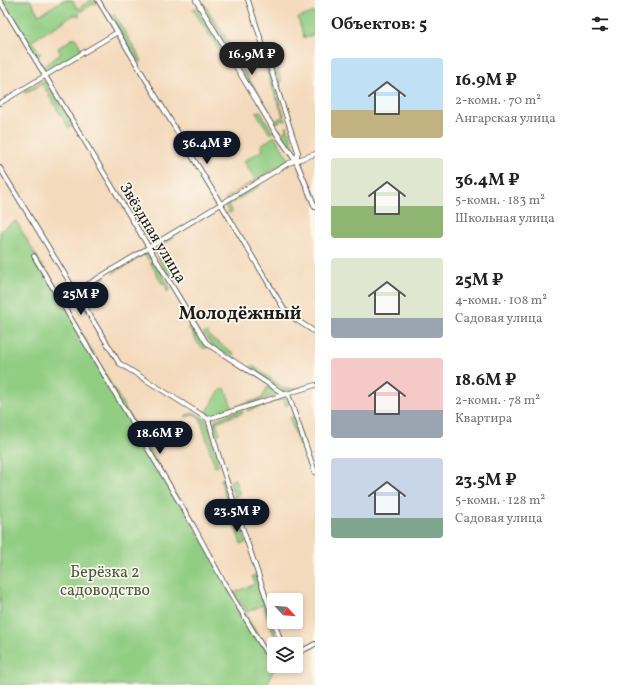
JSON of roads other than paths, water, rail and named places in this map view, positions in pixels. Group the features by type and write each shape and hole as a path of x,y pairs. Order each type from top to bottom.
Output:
{"street":[{"path":"98,0 284,309 292,317 315,332"},
{"path":"196,0 275,131 296,160 315,207"},
{"path":"248,0 298,152 296,160"},
{"name":"Звёздная улица","path":"0,1 206,342 281,392 288,394"},
{"path":"0,103 45,77 116,32"},
{"path":"75,292 296,160 315,154"},
{"path":"0,168 119,363 208,419 222,470 279,637"},
{"path":"34,256 194,527 223,581 267,654"},
{"path":"208,419 315,385"},
{"path":"288,394 315,472"},
{"path":"303,650 315,644"}],"district":[{"name":"Молодёжный","path":"240,313"}],"park label":[{"name":"Берёзка 2 садоводство","path":"105,580"}]}
